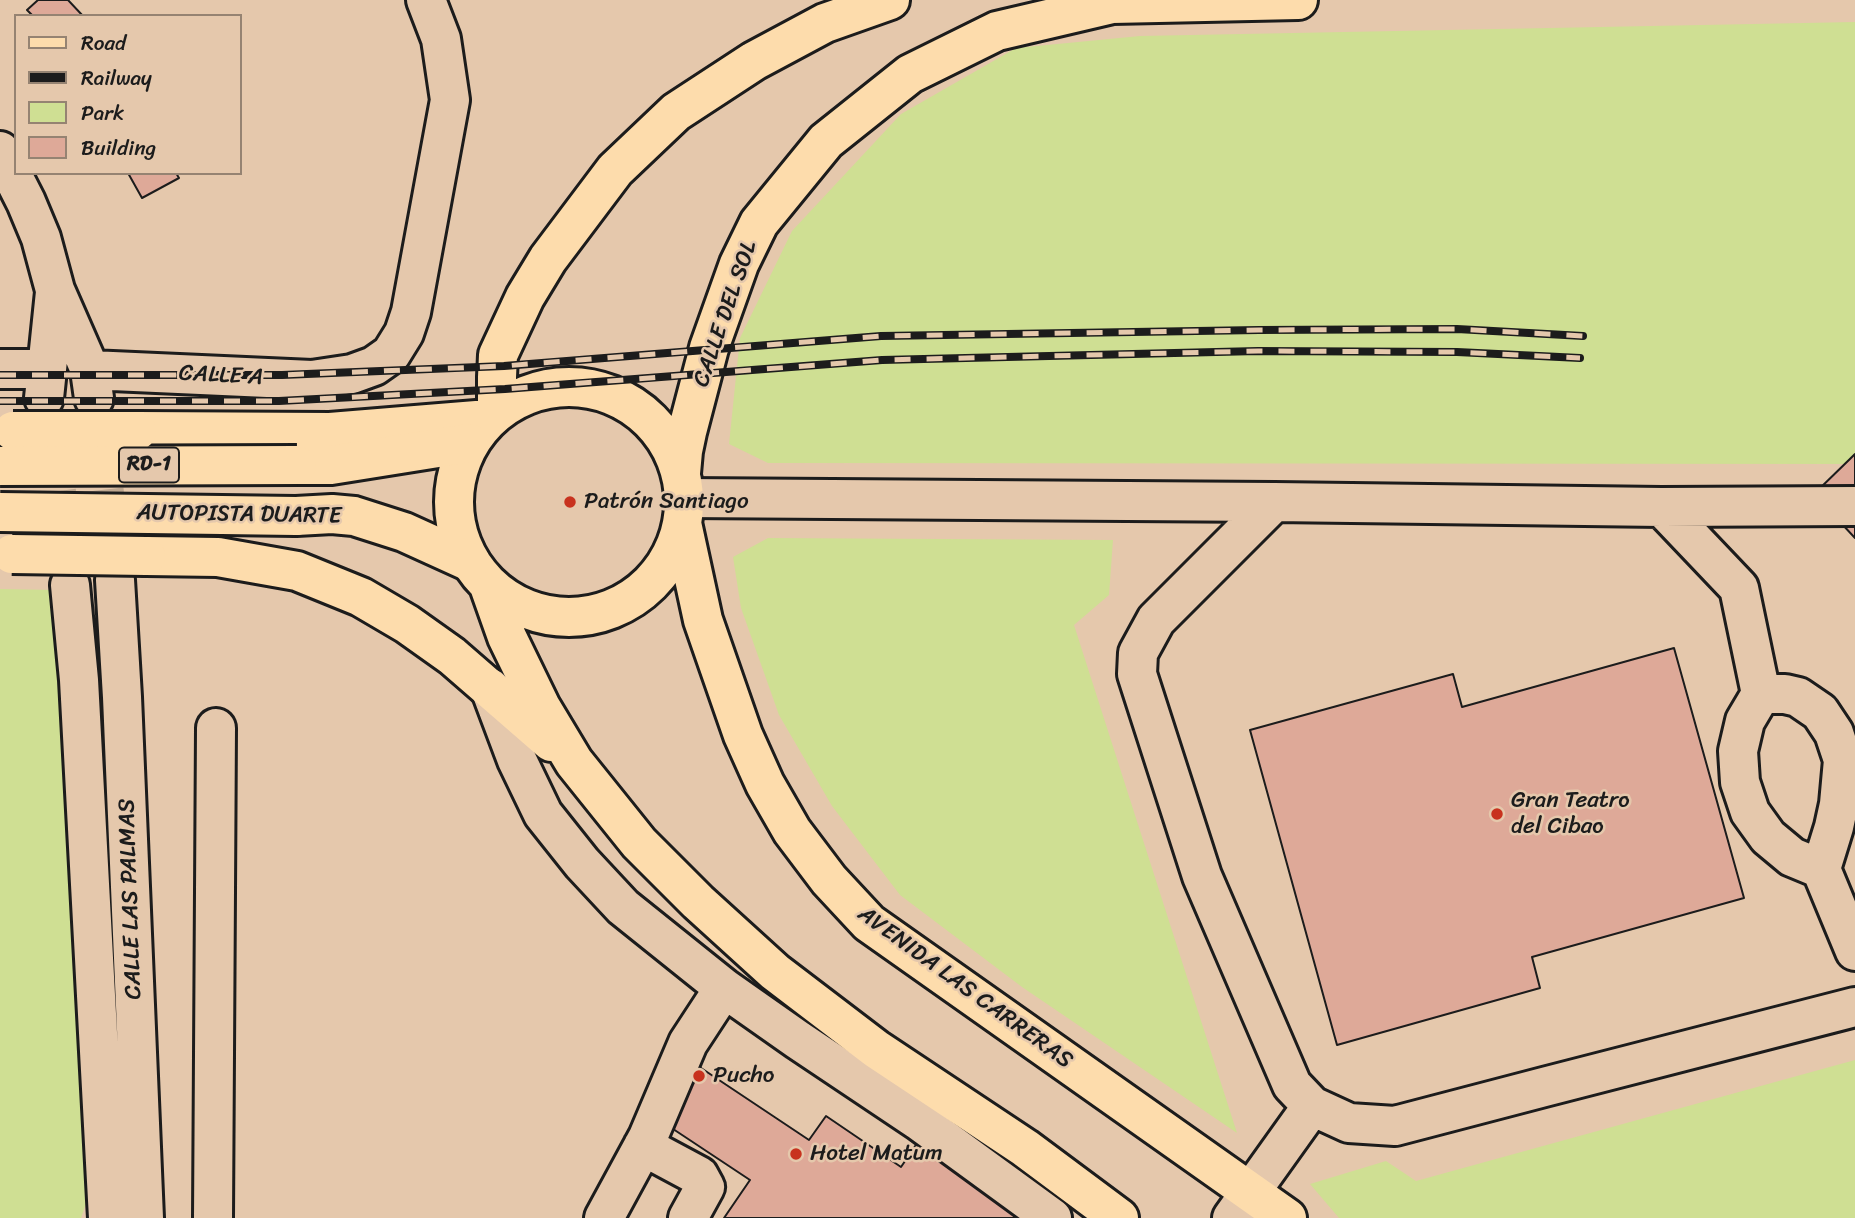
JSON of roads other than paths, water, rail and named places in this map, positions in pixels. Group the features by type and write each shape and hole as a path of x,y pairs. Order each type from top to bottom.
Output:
{"main road":[{"path":"890,0 825,23 754,61 676,112 615,170 548,259 525,297 499,355 497,377 485,425 457,472 453,502 457,533 541,707 574,761 639,843 698,902 775,972 876,1049 1025,1148 1119,1218"},
{"name":"CALLE DEL SOL","path":"682,498 687,432 709,348 739,264 759,223 826,141 911,74 997,31 1112,4 1298,0"},
{"path":"7,430 330,432 485,425 536,392 567,387 599,391 628,404 653,423 671,449 682,498 670,556 649,584 620,605 587,616 552,616 518,605 479,574"},
{"name":"AUTOPISTA DUARTE","path":"0,466 331,465 485,425"},
{"name":"AVENIDA LAS CARRERAS","path":"682,498 703,620 743,735 765,784 792,831 829,880 869,923 1241,1205 1287,1218"},
{"name":"AUTOPISTA DUARTE","path":"0,512 354,516 404,532 479,574"},
{"path":"6,554 218,557 297,571 361,597 407,624 452,656 574,761"}],"street":[{"name":"CALLE A","path":"55,290 92,384 312,380 352,374 374,366 391,354 404,333 411,312 450,100 441,39 426,0"},
{"path":"0,151 41,238 55,290 46,383 0,369"},
{"path":"682,498 1662,507 1855,506"},
{"path":"1273,502 1156,620 1138,653 1137,674 1202,876 1292,1085 1312,1106 1349,1123 1395,1126 1855,1007"},
{"path":"1662,507 1739,588 1761,694 1745,721 1738,751 1740,782 1750,812 1768,837 1792,857 1821,869"},
{"name":"CALLE LAS PALMAS","path":"115,580 144,1218"},
{"name":"CALLE LAS PALMAS","path":"70,585 79,680 108,1218"},
{"path":"490,688 517,760 543,814 624,907 724,988 919,1121 1052,1218"},
{"path":"1761,694 1798,697 1821,712 1834,733 1843,760 1839,804 1821,869 1855,951"},
{"path":"214,1218 216,728"},
{"path":"604,1218 643,1146 688,1043 724,988"},
{"path":"1241,1205 1312,1106"},
{"path":"643,1146 699,1176 705,1187 688,1218"}],"tunnel":[{"path":"98,433 115,580"},
{"path":"49,435 70,585"}],"railway":[{"path":"0,375 282,375 504,366 881,336 1457,329 1583,336"},
{"path":"0,401 279,401 505,389 882,360 1258,351 1457,352 1580,358"}],"place":[{"name":"Patrón Santiago","path":"570,502"},
{"name":"Gran Teatro del Cibao","path":"1497,814"},
{"name":"Pucho","path":"699,1076"},
{"name":"Hotel Matum","path":"796,1154"}]}
